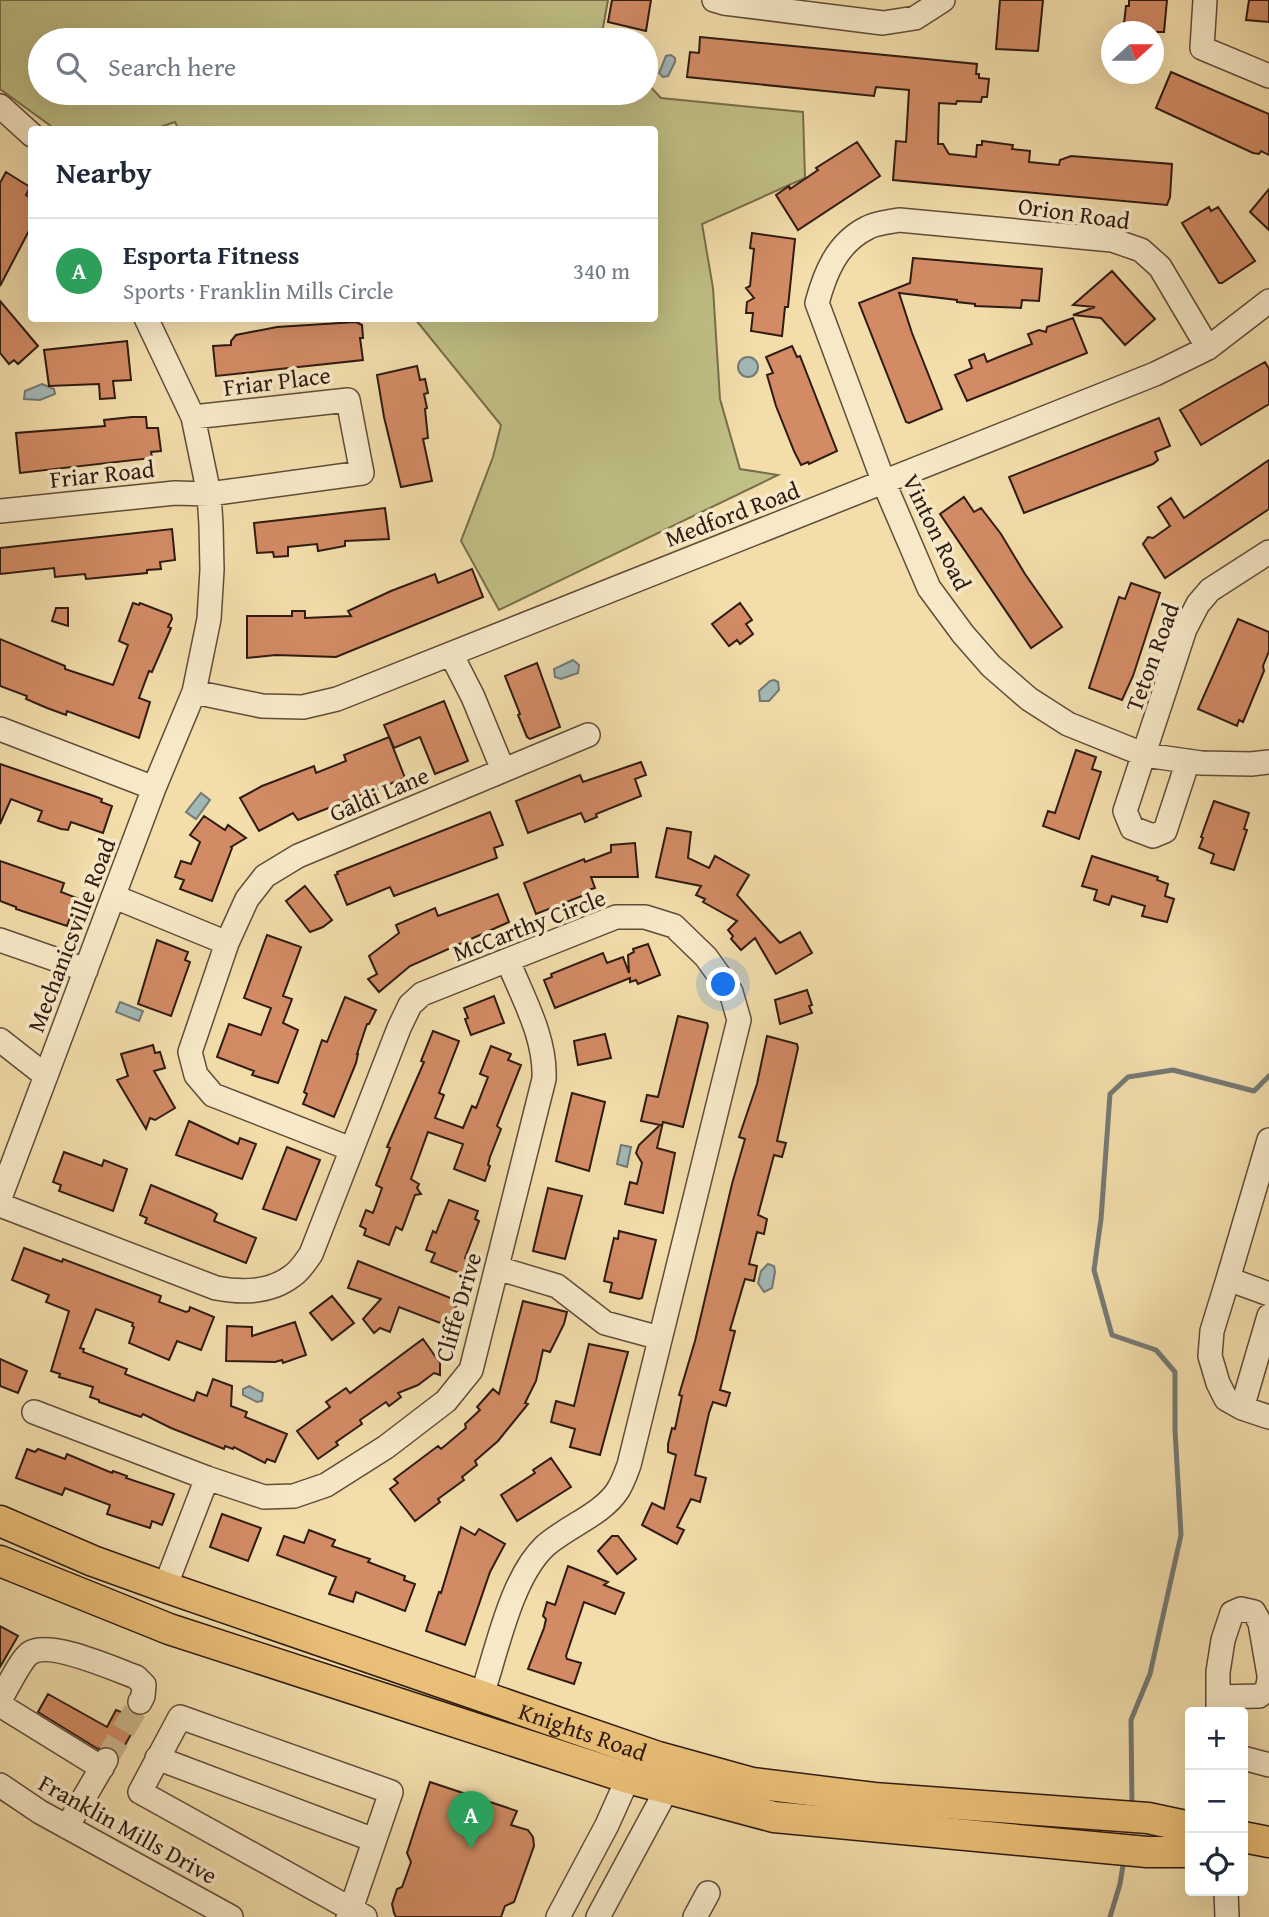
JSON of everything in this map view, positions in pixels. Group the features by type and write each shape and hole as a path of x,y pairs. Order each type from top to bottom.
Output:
{"main road":[{"name":"Knights Road","path":"0,1521 93,1561 175,1590 658,1757 752,1783 874,1798 1148,1818 1185,1826"},
{"name":"Knights Road","path":"0,1561 173,1630 628,1778 775,1817 1107,1849 1185,1852"},
{"path":"173,1630 175,1590"},
{"path":"1248,1838 1269,1842"},
{"path":"1248,1852 1269,1851"}],"street":[{"path":"714,0 883,23 915,18 943,0"},
{"path":"1205,0 1202,48 1269,76"},
{"path":"0,106 28,131"},
{"name":"Orion Road","path":"880,225 899,220 1112,240 1141,250 1160,267 1208,348"},
{"name":"Vinton Road","path":"880,225 867,227 840,249 825,274 817,303 884,483 929,588 991,666 1028,699 1068,724 1145,755 1188,761 1251,764 1269,762"},
{"name":"Medford Road","path":"194,692 262,706 303,707 337,699 1155,374 1208,348 1269,301"},
{"name":"Mechanicsville Road","path":"0,1198 154,788 194,692 209,619 212,570 209,494 193,417 148,322"},
{"name":"Friar Place","path":"193,417 348,400 362,473 209,494"},
{"name":"Friar Road","path":"0,511 175,493 209,494"},
{"name":"Teton Road","path":"1188,761 1165,831 1153,836 1132,828 1125,811 1185,629 1198,604 1210,590 1269,552"},
{"path":"451,654 473,697 503,771"},
{"path":"0,729 154,788"},
{"name":"Galdi Lane","path":"351,1149 213,1095 196,1075 190,1052 227,943 247,899 265,876 298,856 588,734"},
{"path":"115,897 227,943"},
{"name":"McCarthy Circle","path":"0,1205 216,1288 240,1293 268,1287 293,1276 311,1254 410,1005 422,994 616,917 645,917 674,926 706,957 731,992 739,1020 629,1465 617,1492 593,1513 546,1546 531,1562 518,1584 482,1695"},
{"path":"0,940 86,970"},
{"name":"Cliffe Drive","path":"34,1412 264,1497 294,1496 326,1485 386,1447 446,1402 471,1370 544,1079 545,1066 541,1044 508,961"},
{"path":"0,1040 46,1076"},
{"path":"1269,1140 1212,1331 1210,1356 1226,1399 1242,1408 1269,1417"},
{"path":"497,1268 556,1286 605,1323 660,1338"},
{"path":"1228,1279 1269,1294"},
{"path":"1242,1408 1269,1316"},
{"path":"175,1590 207,1478"},
{"path":"1241,1609 1254,1612 1260,1623 1269,1677 1267,1690 1259,1696 1218,1705 1218,1672 1223,1640 1232,1614 1241,1609"},
{"path":"67,1827 104,1764 0,1703 28,1654 41,1648 57,1650 136,1677 144,1685 144,1696 140,1702"},
{"path":"180,1717 391,1792 374,1840 355,1914 140,1792 180,1717"},
{"path":"558,1917 607,1825 628,1778 658,1757 667,1789 598,1917"},
{"path":"157,1758 374,1840"},
{"path":"1248,1759 1269,1765"},
{"name":"Franklin Mills Drive","path":"0,1785 67,1827 231,1917"},
{"path":"695,1917 708,1893"},
{"path":"1226,1896 1227,1917"}],"shaded area":[{"path":"0,0 608,0 603,28 28,28 28,105 658,105 658,95 661,98 803,112 805,178 702,224 713,288 720,399 740,469 778,475 499,610 461,541 493,457 501,425 417,322 658,322 658,126 177,126 175,122 163,126 51,126 0,89"}],"water":[{"path":"671,55 675,62 668,76 663,77 659,73 666,56"},
{"path":"748,357 755,360 758,367 755,374 748,377 741,374 738,367 741,360"},
{"path":"42,384 54,389 55,394 40,400 24,399 25,391"},
{"path":"573,660 579,665 578,673 561,679 555,677 554,669"},
{"path":"774,680 778,682 779,690 769,701 760,701 759,691"},
{"path":"201,793 210,800 196,819 186,812"},
{"path":"120,1002 143,1011 139,1021 116,1012"},
{"path":"621,1145 631,1147 627,1167 617,1164"},
{"path":"768,1264 774,1266 775,1272 772,1288 764,1292 758,1283 761,1271"},
{"path":"249,1386 263,1393 262,1401 257,1402 243,1395 243,1389"}],"building":[{"path":"612,0 651,0 646,28 608,22"},
{"path":"1000,0 1043,0 1038,51 996,49"},
{"path":"1129,0 1167,0 1164,32 1164,21 1124,21 1126,6 1129,6"},
{"path":"1249,0 1269,0 1269,22 1246,20"},
{"path":"700,37 977,64 976,74 979,74 979,78 989,79 987,97 982,97 981,102 939,103 938,144 943,144 949,154 976,157 977,145 982,145 982,141 1013,145 1012,149 1030,151 1029,162 1059,165 1060,160 1071,156 1172,164 1170,197 1167,205 893,180 896,141 906,142 909,90 876,87 874,96 687,77 690,52 699,53"},
{"path":"1171,72 1269,114 1269,155 1261,151 1259,154 1253,153 1156,108"},
{"path":"857,142 880,176 798,230 776,195 789,186 790,189 818,170 816,168"},
{"path":"6,172 28,186 28,233 0,286 0,183"},
{"path":"1269,189 1269,230 1250,212"},
{"path":"1209,207 1211,211 1218,207 1255,261 1222,283 1219,283 1182,223"},
{"path":"752,233 795,239 782,336 751,331 753,313 746,313 747,302 754,298 746,288 750,286 754,249 750,248"},
{"path":"913,258 1042,269 1039,301 1022,300 1021,308 975,306 957,300 899,293 942,409 909,423 906,422 859,303 910,283"},
{"path":"1112,271 1155,319 1125,345 1101,318 1073,315 1095,307 1073,305"},
{"path":"0,301 38,346 18,364 14,360 9,364 0,353"},
{"path":"1073,318 1087,353 967,401 955,375 972,368 969,360 984,354 987,362 1032,344 1028,334 1039,330 1046,332 1047,327"},
{"path":"356,322 362,325 363,338 360,338 363,360 216,376 213,346 231,345 236,335 277,327"},
{"path":"127,341 131,380 113,381 115,398 100,399 99,384 49,386 44,350"},
{"path":"792,346 797,357 800,356 837,451 801,465 776,406 767,375 773,373 766,357"},
{"path":"1265,362 1269,369 1269,404 1201,445 1180,410"},
{"path":"417,366 420,380 425,379 428,393 424,394 428,438 423,439 432,481 401,487 377,375"},
{"path":"146,417 147,428 158,428 161,451 151,452 152,458 20,473 16,433 105,426 104,420"},
{"path":"1159,418 1170,446 1155,452 1158,460 1153,464 1024,513 1009,477"},
{"path":"1269,460 1269,509 1165,578 1143,544 1148,537 1153,538 1170,526 1158,507 1171,498 1184,518"},
{"path":"964,497 974,512 981,508 1001,534 1062,627 1031,648 940,514"},
{"path":"385,508 389,539 345,541 345,546 318,551 317,544 288,547 288,556 274,557 273,552 257,553 254,523"},
{"path":"172,529 175,560 160,562 161,569 147,570 147,573 86,579 85,574 55,577 54,568 0,574 0,548"},
{"path":"472,569 483,597 336,657 276,655 247,658 247,616 292,616 292,611 305,611 305,618 351,616 348,611 391,591 435,574 438,583"},
{"path":"1131,583 1160,593 1133,676 1122,700 1089,688 1119,597 1125,599"},
{"path":"133,603 140,603 171,615 172,619 168,627 171,628 152,672 149,671 139,698 150,702 139,738 67,711 66,715 47,708 26,699 27,696 0,686 0,639 65,666 65,669 113,685 128,645 119,641"},
{"path":"740,603 752,620 746,624 753,634 740,644 737,640 729,646 712,624"},
{"path":"56,608 68,608 68,626 52,621"},
{"path":"1238,619 1269,632 1269,651 1263,666 1264,671 1243,722 1239,720 1237,726 1198,709"},
{"path":"537,663 560,727 530,739 518,715 520,714 505,676"},
{"path":"444,701 468,761 435,774 420,737 394,748 384,725"},
{"path":"389,737 405,778 298,820 293,813 259,831 240,798 262,786 314,766 316,773 346,761 344,755"},
{"path":"1076,750 1096,757 1092,769 1101,772 1079,839 1043,826 1048,811 1055,813"},
{"path":"641,762 646,775 635,779 641,796 596,814 597,817 585,822 581,813 528,833 516,801 580,775 583,782"},
{"path":"0,764 102,799 101,802 112,806 103,833 71,822 68,830 38,821 42,811 11,799 0,824"},
{"path":"1214,801 1249,813 1244,829 1247,830 1234,870 1211,863 1214,854 1199,848"},
{"path":"490,812 503,845 494,848 497,858 394,896 390,887 347,905 335,875 337,872"},
{"path":"204,816 225,830 228,825 246,838 231,847 212,901 180,889 184,880 175,877 181,861 191,864 200,842 190,835"},
{"path":"667,828 691,832 688,858 709,868 715,856 749,875 737,895 780,943 800,932 812,953 776,974 755,938 741,950 731,939 733,936 728,930 737,921 703,902 705,899 696,895 701,886 656,877"},
{"path":"635,843 638,877 591,877 595,888 586,891 587,894 536,914 524,883 584,859 585,862 611,852 611,845"},
{"path":"1092,856 1158,877 1157,880 1168,884 1165,896 1174,899 1167,922 1142,916 1145,906 1112,896 1109,905 1094,900 1097,890 1082,886"},
{"path":"0,861 64,883 61,892 77,898 67,926 0,901"},
{"path":"305,886 332,920 310,932 286,901"},
{"path":"498,894 509,922 410,966 379,992 368,979 377,974 369,956 399,933 396,925 435,908 438,916"},
{"path":"267,935 301,947 283,996 292,999 283,1023 298,1030 278,1083 252,1075 254,1071 217,1057 229,1024 261,1035 271,1008 244,998"},
{"path":"157,940 188,952 185,960 190,962 171,1016 138,1004"},
{"path":"648,944 660,975 638,984 636,980 630,982 630,978 555,1008 544,980 552,977 551,974 603,953 607,963 623,957 629,973 628,955 634,952 633,949"},
{"path":"807,990 812,1013 780,1024 775,1000"},
{"path":"494,996 504,1023 471,1035 464,1008"},
{"path":"345,997 376,1010 367,1024 356,1063 334,1117 303,1104 307,1094 304,1092 322,1040 327,1042"},
{"path":"678,1016 707,1023 708,1026 683,1127 663,1122 657,1148 675,1153 663,1213 625,1204 630,1182 637,1184 642,1163 636,1153 639,1145 660,1125 641,1121 647,1095 658,1097"},
{"path":"433,1031 459,1041 439,1093 444,1095 435,1118 463,1128 472,1106 476,1108 488,1077 480,1074 491,1046 511,1054 508,1060 521,1065 497,1126 501,1129 490,1157 485,1181 454,1169 463,1144 428,1132 411,1179 419,1184 417,1188 421,1194 415,1195 402,1230 396,1227 389,1245 364,1235 366,1229 360,1226 366,1210 373,1213 382,1188 376,1185 390,1148 387,1147 424,1062 421,1061"},
{"path":"605,1034 611,1058 578,1065 574,1041"},
{"path":"767,1036 797,1044 798,1048 777,1141 786,1143 782,1157 774,1155 758,1215 767,1219 764,1234 757,1232 749,1264 757,1266 754,1281 745,1279 730,1330 735,1331 720,1390 730,1393 726,1406 713,1402 709,1413 695,1475 706,1478 700,1502 691,1499 677,1527 684,1530 677,1544 642,1525 652,1503 664,1509 676,1455 668,1452 668,1444 672,1428 675,1429 682,1396 679,1395 745,1139 739,1137 757,1084"},
{"path":"153,1045 155,1053 160,1052 165,1068 154,1071 175,1108 155,1120 150,1118 146,1129 117,1080 128,1076 121,1054"},
{"path":"572,1093 605,1102 589,1171 556,1161"},
{"path":"189,1121 238,1144 240,1138 256,1144 242,1179 176,1155"},
{"path":"287,1147 320,1160 296,1220 263,1209"},
{"path":"64,1152 102,1166 104,1160 127,1169 113,1211 59,1191 61,1185 53,1182"},
{"path":"151,1185 211,1210 217,1214 214,1221 256,1238 246,1263 145,1223 147,1218 140,1215"},
{"path":"548,1188 582,1196 565,1259 533,1251"},
{"path":"449,1200 478,1211 475,1219 479,1221 462,1274 431,1262 435,1253 426,1250"},
{"path":"619,1231 656,1240 642,1298 639,1299 610,1292 612,1283 604,1281 614,1238 618,1239"},
{"path":"24,1248 62,1262 63,1259 161,1296 159,1302 186,1312 190,1307 214,1317 201,1350 177,1341 169,1360 129,1343 133,1323 96,1309 80,1348 84,1349 83,1352 127,1369 125,1374 194,1401 197,1392 207,1396 213,1379 232,1386 231,1406 247,1412 245,1417 287,1434 275,1462 267,1459 265,1463 234,1447 225,1446 224,1449 143,1414 141,1417 99,1402 90,1397 93,1387 59,1377 60,1374 51,1371 69,1311 46,1302 49,1295 12,1280"},
{"path":"358,1261 458,1301 448,1326 399,1307 390,1332 380,1328 374,1333 363,1319 381,1299 348,1288"},
{"path":"332,1296 354,1323 332,1340 310,1313"},
{"path":"523,1301 567,1312 550,1352 543,1350 536,1381 525,1403 528,1404 498,1441 475,1461 477,1465 462,1477 464,1480 438,1499 440,1502 415,1521 390,1489 398,1483 394,1479 438,1446 441,1449 466,1428 465,1424 480,1410 477,1407 493,1389 499,1394"},
{"path":"295,1322 306,1355 283,1363 282,1360 226,1361 227,1326 252,1327 252,1336"},
{"path":"423,1339 440,1363 440,1375 434,1373 418,1385 398,1393 401,1397 389,1406 386,1402 360,1420 362,1424 318,1459 297,1431 330,1407 326,1402 346,1388 350,1393"},
{"path":"589,1344 628,1352 600,1455 570,1447 575,1429 551,1422 556,1401 574,1406"},
{"path":"0,1359 27,1371 18,1393 0,1386"},
{"path":"27,1449 35,1452 38,1449 65,1459 67,1454 174,1494 162,1525 152,1521 150,1528 107,1514 110,1505 65,1488 62,1495 16,1478"},
{"path":"551,1458 571,1487 517,1521 501,1495 535,1473 533,1470"},
{"path":"222,1514 261,1528 248,1561 210,1547"},
{"path":"461,1527 475,1535 479,1529 505,1544 490,1572 465,1645 426,1631"},
{"path":"309,1530 335,1540 332,1546 370,1559 368,1562 405,1576 404,1580 415,1584 405,1611 356,1592 353,1602 329,1594 336,1577 277,1555 284,1536 304,1543"},
{"path":"612,1536 618,1536 636,1559 617,1574 598,1551"},
{"path":"568,1566 608,1582 604,1585 624,1593 615,1614 584,1602 566,1656 567,1659 581,1663 574,1684 528,1669 544,1628 546,1619 543,1616 547,1602 555,1605"},
{"path":"0,1626 18,1636 0,1667"},
{"path":"48,1694 107,1727 116,1710 126,1714 128,1709 141,1716 119,1756 112,1748 105,1746 98,1749 38,1712"},
{"path":"430,1782 517,1811 511,1825 528,1830 533,1837 534,1846 514,1902 505,1906 501,1917 396,1917 392,1904 397,1889 402,1887 411,1862 407,1853"}],"waterway":[{"path":"1132,1807 1131,1720 1150,1674 1181,1535 1175,1430 1175,1372 1156,1350 1112,1335 1094,1270 1101,1219 1110,1094 1128,1077 1173,1070 1254,1091 1269,1076"},
{"path":"1110,1917 1124,1859"}],"tunnel":[{"path":"106,1760 140,1702"}],"place":[{"name":"Esporta Fitness","path":"471,1849"}]}
